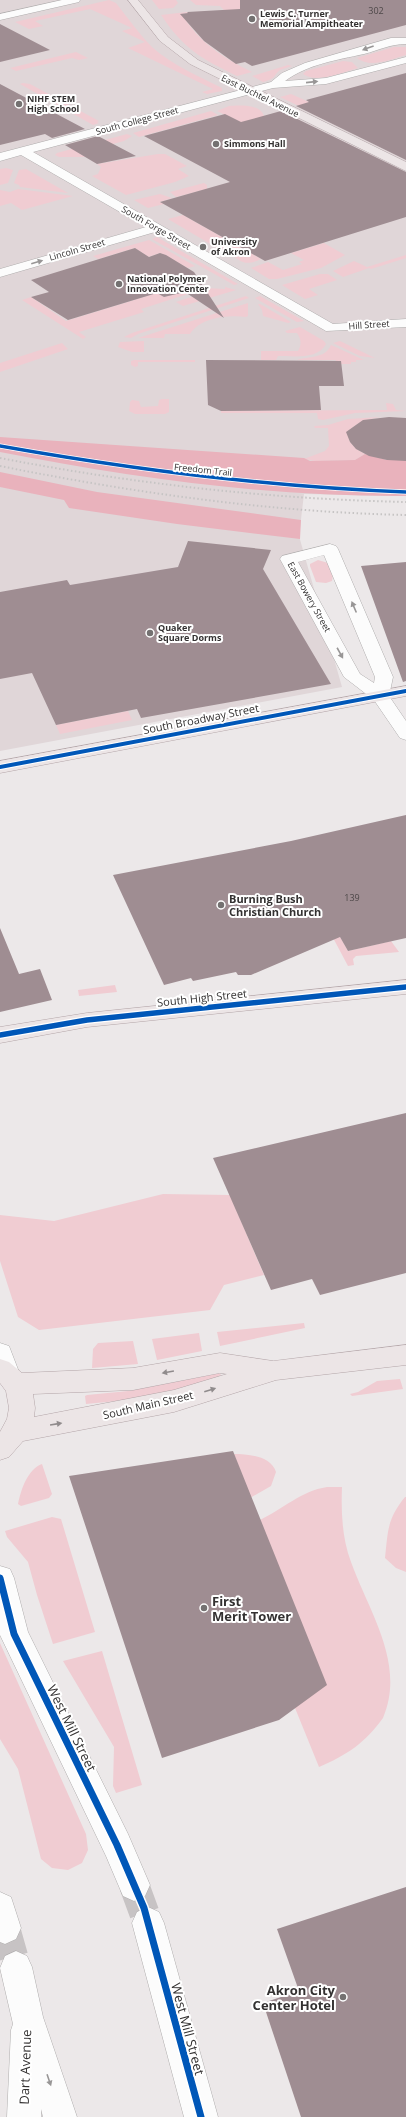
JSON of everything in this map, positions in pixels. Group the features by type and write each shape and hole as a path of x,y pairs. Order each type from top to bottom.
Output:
{"main road":[{"name":"East Buchtel Avenue","path":"133,0 164,39 179,52 217,75 406,167"},
{"name":"South Broadway Street","path":"0,767 406,691"},
{"name":"South High Street","path":"0,1035 87,1020 406,987"},
{"name":"South Main Street","path":"17,1431 174,1401 276,1370 406,1355"},
{"name":"South Main Street","path":"6,1370 133,1379 220,1363 276,1370"},
{"path":"0,1449 17,1431 23,1415 23,1399 6,1370"}],"street":[{"path":"0,17 75,0"},
{"name":"South College Street","path":"273,85 285,74 299,68 372,48 382,43 406,41"},
{"name":"South College Street","path":"0,157 250,90 273,85 326,81 406,60"},
{"name":"South Forge Street","path":"23,151 331,328"},
{"name":"Lincoln Street","path":"0,273 155,228"},
{"name":"Hill Street","path":"331,328 406,323"},
{"name":"East Bowery Street","path":"380,696 384,677 330,550 288,559 353,677 380,696 406,734"},
{"name":"West Mill Street","path":"0,1578 14,1634 117,1845 134,1885"},
{"name":"West Mill Street","path":"148,1923 201,2117"},
{"path":"16,1967 27,2017 57,2104 60,2117"},
{"name":"Dart Avenue","path":"24,2117 27,2017"}],"shaded area":[{"name":"University of Akron","path":"0,0 406,0 406,496 304,494 299,536 342,687 0,751"},
{"path":"109,0 116,3 152,47 186,70 222,88 222,91 207,94 202,92 213,89 128,48 145,42 122,31 132,28 90,9 35,21 43,26 29,29 15,22"},
{"path":"152,0 176,0 178,3 173,8 159,9"},
{"path":"190,0 255,0 263,3 227,13 220,6 196,5"},
{"path":"188,13 182,14 188,24 204,41 222,55 252,72 237,76 203,58 194,52 177,36 161,15"},
{"path":"394,47 406,47 406,55 388,61 375,63 368,63 357,58"},
{"path":"76,52 88,58 79,60 72,58 16,71 10,68"},
{"path":"343,61 352,62 358,68 323,78 309,77 303,74 306,71"},
{"path":"288,65 292,66 280,70 267,81 263,82 252,76"},
{"path":"20,84 30,84 99,121 97,122 99,123 93,125"},
{"path":"291,94 309,102 359,135 280,97"},
{"path":"229,106 254,107 259,109 264,116 250,127 217,111"},
{"path":"211,111 218,115 139,137 133,133"},
{"path":"127,134 132,136 124,141 79,153 86,157 59,157 55,155 57,153"},
{"path":"165,154 187,166 178,169 189,176 175,182 126,195 92,176 98,174 101,167 97,164"},
{"path":"6,168 13,170 8,183 0,185 0,169"},
{"path":"26,169 68,193 20,187 14,183 19,170"},
{"path":"204,183 207,185 207,189 176,197 170,192"},
{"path":"18,189 73,196 22,210 11,203 0,206 0,190 10,192"},
{"path":"160,194 172,198 160,202 164,204 148,208 134,200"},
{"path":"183,215 261,259 249,263 241,261 168,219"},
{"path":"157,237 238,284 234,285 152,239"},
{"path":"149,240 195,266 188,268 160,253 148,257 135,248 98,259 93,256"},
{"path":"324,243 345,255 321,268 277,279 269,279 251,268 268,262 283,270 302,264 299,262 304,260 291,253"},
{"path":"406,255 406,258 343,277 333,271 354,261 367,267"},
{"path":"320,274 328,274 337,280 309,289 318,295 305,299 282,285"},
{"path":"225,287 236,290 183,306 176,302 200,294 206,288 225,289"},
{"path":"185,292 188,294 141,309 144,312 79,332 86,337 83,339 22,300 31,297 66,321 157,293 164,297"},
{"path":"246,296 249,298 138,334 131,338 124,337 132,333"},
{"path":"260,296 304,321 297,322 255,298"},
{"path":"248,303 248,316 246,317 232,316 216,318 201,324 190,334 165,334 164,338 138,338"},
{"path":"258,304 291,322 288,323 263,316 262,310"},
{"path":"300,327 324,341 326,344 322,349 311,355 278,356 276,360 261,360 261,351 298,351 300,342 297,333 287,333 285,331"},
{"path":"144,341 144,352 132,352 118,347 120,342"},
{"path":"340,341 375,358 360,356 333,343"},
{"path":"62,343 68,349 0,372 0,363"},
{"path":"331,345 364,360 356,360 356,362 351,362 351,364 341,364 335,360 297,360 321,355 328,350"},
{"path":"195,360 195,362 138,362 138,366 135,367 131,365 131,361"},
{"path":"169,399 169,412 165,414 135,414 129,411 130,402 132,400 139,401 141,407 158,406 159,400"},
{"path":"386,403 393,404 396,410 406,411 355,413 323,420 318,419 317,413 221,413 221,411 387,410"},
{"path":"381,417 367,420 358,424 348,433 351,443 365,454 355,460 315,461 304,459 325,451 329,446 328,428 315,428 314,426 328,425 348,419"},
{"path":"0,437 304,458 310,461 355,460 365,454 387,460 406,460 406,496 304,493 151,478 0,452"},
{"path":"0,472 97,492 301,520 300,539 177,524 69,508 64,500 0,487"},
{"path":"318,560 328,563 333,575 332,581 326,583 316,582 310,564"},
{"path":"128,711 132,720 60,734 56,725"},
{"path":"338,933 348,951 391,941 399,952 356,956 353,959 354,965 348,966 331,934"},
{"path":"115,985 117,992 79,996 78,990"},
{"path":"163,1194 230,1195 264,1275 224,1285 210,1310 39,1330 18,1317 0,1261 0,1215 54,1221"},
{"path":"304,1323 305,1328 220,1346 217,1332"},
{"path":"199,1333 202,1351 157,1360 152,1339"},
{"path":"133,1341 138,1364 92,1368 93,1349 98,1343"},
{"path":"219,1373 221,1375 218,1377 172,1391 127,1400 86,1404 85,1396 87,1395 128,1391"},
{"path":"400,1379 403,1389 352,1396 350,1394 358,1392 377,1381"},
{"path":"234,1454 252,1455 269,1462 276,1472 271,1486 250,1498"},
{"path":"42,1464 52,1494 49,1498 21,1506 18,1504 26,1480 33,1470"},
{"path":"327,1487 342,1487 343,1525 348,1553 382,1638 388,1658 390,1678 389,1698 383,1718 376,1727 369,1735 347,1753 319,1767 295,1708 260,1520 300,1496"},
{"path":"405,1497 406,1572 396,1568 385,1558 389,1526 395,1512"},
{"path":"52,1517 61,1519 95,1632 53,1644 28,1562 7,1537 5,1531"},
{"path":"0,1643 86,1834 88,1850 82,1863 68,1870 52,1868 41,1859 18,1769 0,1739"},
{"path":"102,1651 142,1785 116,1793 113,1786 114,1747 63,1661"}],"building":[{"path":"240,0 406,0 406,25 252,66 245,62 236,64 204,41 180,14 188,13 187,12 240,9"},
{"path":"0,24 50,50 0,62"},
{"path":"406,73 406,160 296,106 309,102 306,100"},
{"name":"NIHF STEM High School","path":"0,84 85,129 52,138 45,134 0,145"},
{"path":"281,111 406,172 406,217 265,261 160,202 230,182 144,136 225,114 241,122"},
{"path":"98,136 136,156 97,164 65,145"},
{"name":"National Polymer Innovation Center","path":"135,248 149,257 160,253 166,255 194,272 224,318 185,292 164,297 157,293 68,320 31,297 49,292 31,280"},
{"path":"206,360 341,361 344,386 319,386 321,410 221,411 208,405"},
{"path":"389,417 406,418 406,461 387,460 369,456 356,449 350,442 346,432 363,420"},
{"name":"Quaker Square Dorms","path":"188,541 271,550 263,569 331,684 141,718 137,709 56,725 32,673 0,679 0,592 67,580 70,585 178,567"},
{"path":"406,562 406,681 403,682 361,566"},
{"name":"Burning Bush Christian Church","path":"406,815 406,938 348,951 340,937 251,975 238,975 236,972 193,981 191,978 164,985 113,875 291,841"},
{"path":"0,928 19,974 40,969 52,1000 0,1012"},
{"path":"406,1113 406,1273 320,1295 312,1279 271,1290 213,1158"},
{"name":"First Merit Tower","path":"233,1451 327,1685 279,1720 162,1758 69,1476"},
{"name":"Akron City Center Hotel","path":"406,1887 406,2117 301,2117 263,2003 299,1991 277,1929"}],"tunnel":[{"path":"134,1885 148,1923"},
{"path":"5,1928 16,1967"}],"railway":[{"path":"0,458 152,483 202,489 304,498 406,502"},
{"path":"0,466 101,485 202,500 304,510 406,515"}],"cycle path":[{"name":"Freedom Trail","path":"0,446 151,471 253,483 406,492"},
{"path":"0,767 406,691"},
{"path":"0,1035 87,1020 406,987"},
{"path":"0,1578 14,1634 117,1845 144,1908 201,2117"}],"place":[{"name":"Lewis C. Turner Memorial Ampitheater","path":"252,19"},
{"name":"NIHF STEM High School","path":"19,104"},
{"name":"Simmons Hall","path":"216,144"},
{"name":"University of Akron","path":"203,247"},
{"name":"National Polymer Innovation Center","path":"119,284"},
{"name":"Quaker Square Dorms","path":"150,633"},
{"name":"Burning Bush Christian Church","path":"221,905"},
{"name":"First Merit Tower","path":"204,1608"},
{"name":"Akron City Center Hotel","path":"343,1997"}]}
